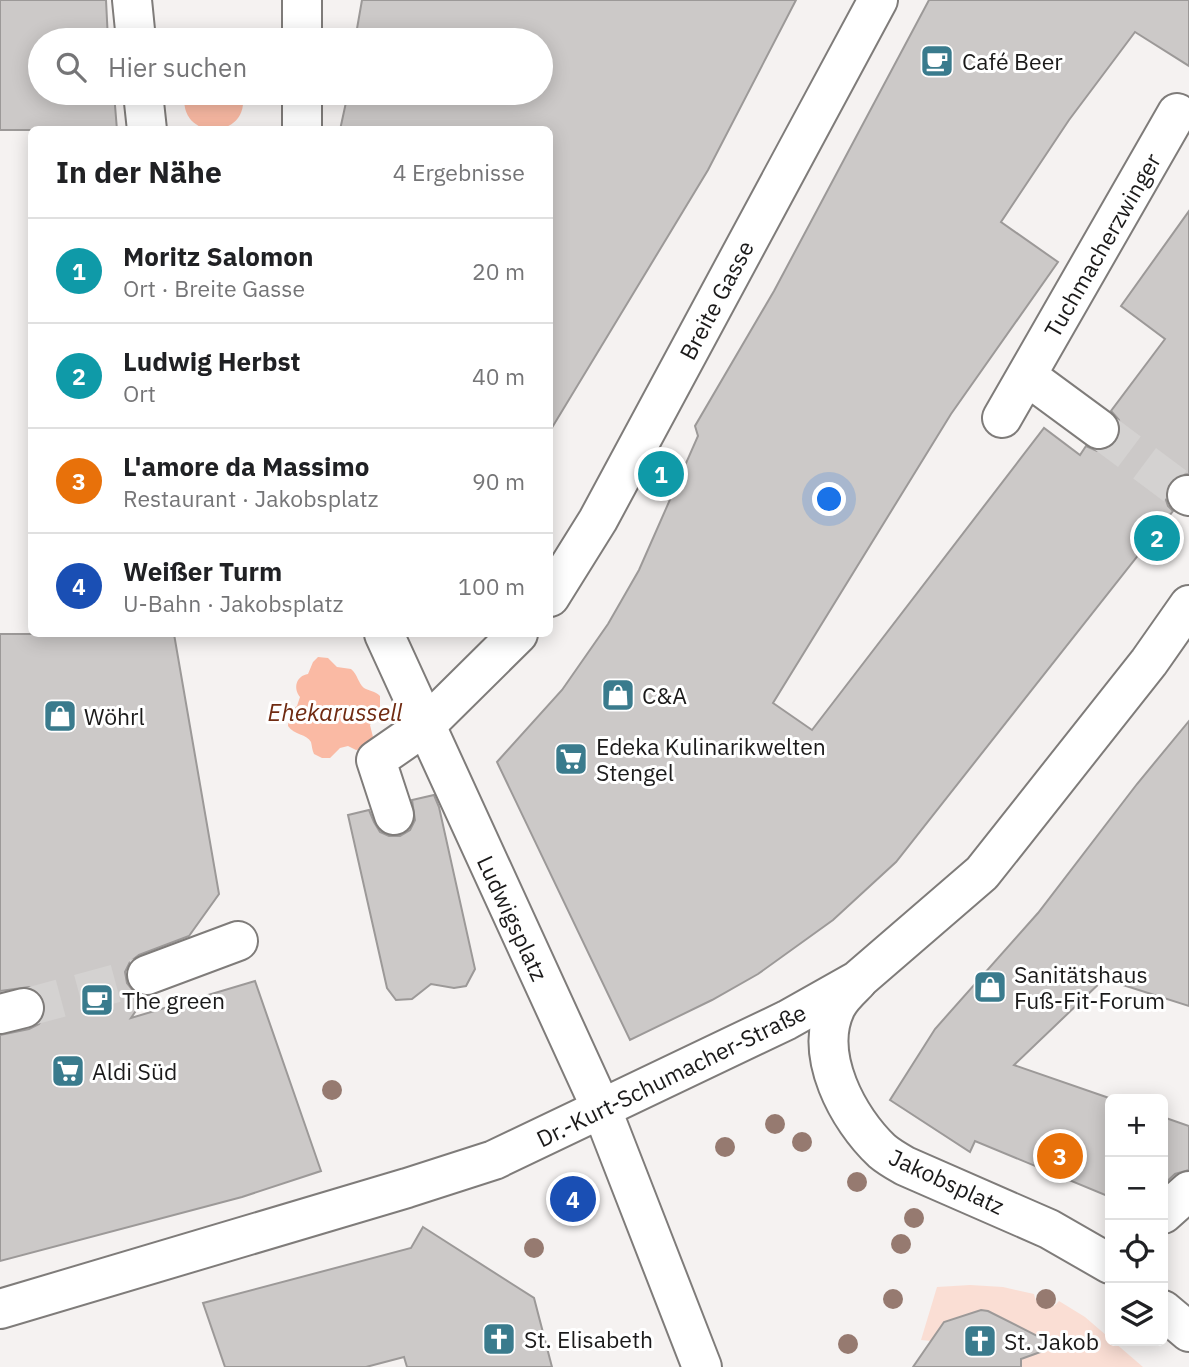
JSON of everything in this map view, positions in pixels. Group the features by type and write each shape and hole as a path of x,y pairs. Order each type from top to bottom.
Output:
{"street":[{"path":"132,0 135,28"},
{"path":"302,0 302,28"},
{"name":"Breite Gasse","path":"553,592 598,520 878,0"},
{"path":"144,105 147,126"},
{"path":"302,105 302,126"},
{"name":"Tuchmacherzwinger","path":"1002,418 1177,113"},
{"path":"1027,376 1099,429"},
{"name":"Dr.-Kurt-Schumacher-Straße","path":"0,1309 494,1160 787,1020 858,981 982,873 1149,662 1189,605"},
{"name":"Ludwigsplatz","path":"385,637 602,1110"},
{"path":"394,815 376,760 425,726 515,637"},
{"path":"148,975 238,941"},
{"name":"Jakobsplatz","path":"858,981 835,1008 829,1044 832,1066 841,1092 867,1135 884,1153 905,1166 1049,1229 1105,1260"},
{"path":"602,1110 702,1367"},
{"path":"1168,1210 1189,1191"},
{"path":"1168,1314 1189,1332"}],"shaded area":[{"path":"937,1287 1003,1287 1034,1294 1044,1308 1052,1307 1059,1301 1085,1317 1105,1334 1105,1346 1119,1346 1143,1367 1021,1367 1021,1359 1004,1331 1009,1322 1001,1317 995,1327 966,1315 959,1317 931,1341 921,1340"}],"water":[{"path":"185,105 242,105 236,120 227,126 200,126 192,121"},
{"name":"Ehekarussell","path":"318,657 328,658 337,667 351,669 364,688 380,696 380,709 370,725 373,737 363,749 356,750 348,746 340,748 330,758 322,758 314,754 309,739 288,726 289,713 297,706 300,697 297,683 301,677 308,674"}],"building":[{"path":"0,0 106,0 107,28 28,28 28,105 115,105 117,126 28,126 28,130 0,130"},
{"path":"362,0 796,0 708,170 553,426 553,126 341,126 345,105 553,105 553,28 357,28"},
{"path":"929,0 1189,0 1189,66 1135,32 1069,120 1001,222 1058,262 951,414 773,703 812,730 1044,428 1080,455 1086,446 1097,451 1108,449 1116,442 1121,431 1119,420 1111,411 1165,339 1121,306 1189,211 1189,474 1176,476 1168,485 1165,497 1173,511 896,862 833,920 758,974 630,1040 497,762 562,690 608,624 639,570 698,436 695,426 774,291"},
{"path":"0,634 28,634 28,637 175,637 219,894 189,936 139,955 130,962 125,972 127,983 134,992 146,996 131,1018 255,981 321,1171 242,1197 0,1261 0,1035 39,1024 45,1015 45,1003 39,992 29,987 0,991"},
{"path":"1189,721 1189,1006 1104,979 1014,1065 1105,1097 1105,1195 975,1141 970,1152 890,1100 935,1029 1038,913"},
{"path":"434,795 439,807 475,969 466,986 454,988 431,984 412,999 396,1000 387,988 348,815 369,810 380,832 389,836 400,836 410,830 415,820 412,800"},
{"path":"1168,1119 1189,1126 1189,1170 1175,1174 1168,1180"},
{"path":"423,1227 534,1298 552,1367 407,1367 404,1357 366,1367 225,1367 203,1303 411,1248"},
{"name":"St. Jakob","path":"981,1310 1057,1346 1021,1359 1021,1367 913,1367 944,1322"}],"tunnel":[{"path":"1099,429 1187,495"},
{"path":"24,1008 147,975"}],"place":[{"name":"Café Beer","path":"937,61"},
{"name":"Moritz Salomon","path":"661,474"},
{"name":"Ludwig Herbst","path":"1157,538"},
{"name":"C&A","path":"618,695"},
{"name":"Wöhrl","path":"60,716"},
{"name":"Edeka Kulinarikwelten Stengel","path":"571,759"},
{"name":"Sanitätshaus Fuß-Fit-Forum","path":"990,987"},
{"name":"The green","path":"97,1000"},
{"name":"Aldi Süd","path":"68,1071"},
{"name":"L'amore da Massimo","path":"1060,1156"},
{"name":"Weißer Turm","path":"573,1199"},
{"name":"St. Elisabeth","path":"499,1339"},
{"name":"St. Jakob","path":"980,1341"}]}
